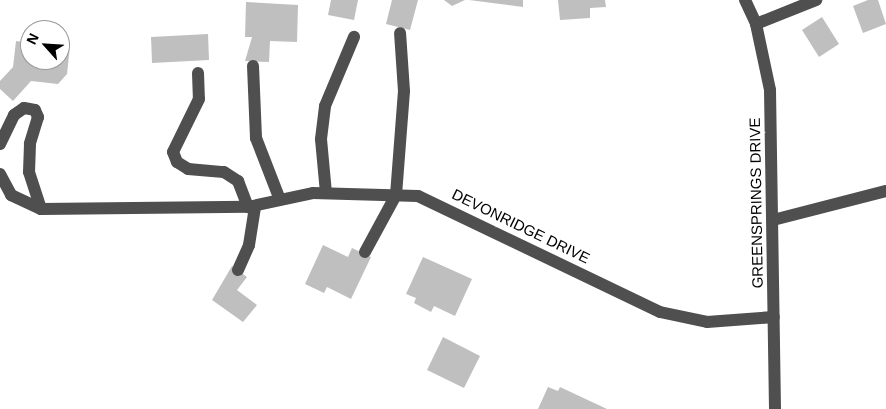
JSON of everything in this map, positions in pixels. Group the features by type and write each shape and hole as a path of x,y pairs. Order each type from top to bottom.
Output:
{"street":[{"name":"GREENSPRINGS DRIVE","path":"745,0 756,24 770,90 775,409"},
{"path":"756,24 816,0"},
{"path":"365,252 396,195 404,91 400,33"},
{"path":"326,193 322,138 325,106 354,37"},
{"path":"253,66 256,138 280,200"},
{"path":"198,73 199,99 173,152 177,162 188,169 224,172 238,181 251,207 249,245 238,270"},
{"path":"0,144 14,115 24,108 35,110 38,117 30,144 29,172 42,210"},
{"path":"0,174 10,195 42,210"},
{"path":"772,220 886,191"},
{"name":"DEVONRIDGE DRIVE","path":"42,210 251,207 280,200 326,193 418,196 660,312 707,322 774,317"}],"building":[{"path":"331,0 358,0 354,20 328,15"},
{"path":"392,0 418,0 410,30 386,24"},
{"path":"444,0 465,0 452,6"},
{"path":"469,0 523,0 523,7"},
{"path":"558,0 605,0 606,7 590,8 590,18 560,20"},
{"path":"868,0 878,0 886,24 863,33 853,6"},
{"path":"246,2 298,5 297,42 270,41 269,62 245,61 252,37 245,37"},
{"path":"822,17 839,44 819,57 802,30"},
{"path":"208,34 209,60 152,63 151,37"},
{"path":"16,41 20,42 20,70 67,70 67,74 58,84 31,81 13,101 0,89 0,81 13,67"},
{"path":"323,245 348,257 352,248 371,257 351,299 327,287 324,293 305,284"},
{"path":"423,257 472,279 455,316 434,306 431,312 414,303 416,298 406,294"},
{"path":"232,266 247,277 237,290 257,305 243,322 212,300"},
{"path":"443,337 480,356 464,388 427,370"},
{"path":"548,387 558,391 560,387 607,409 538,409"}]}
